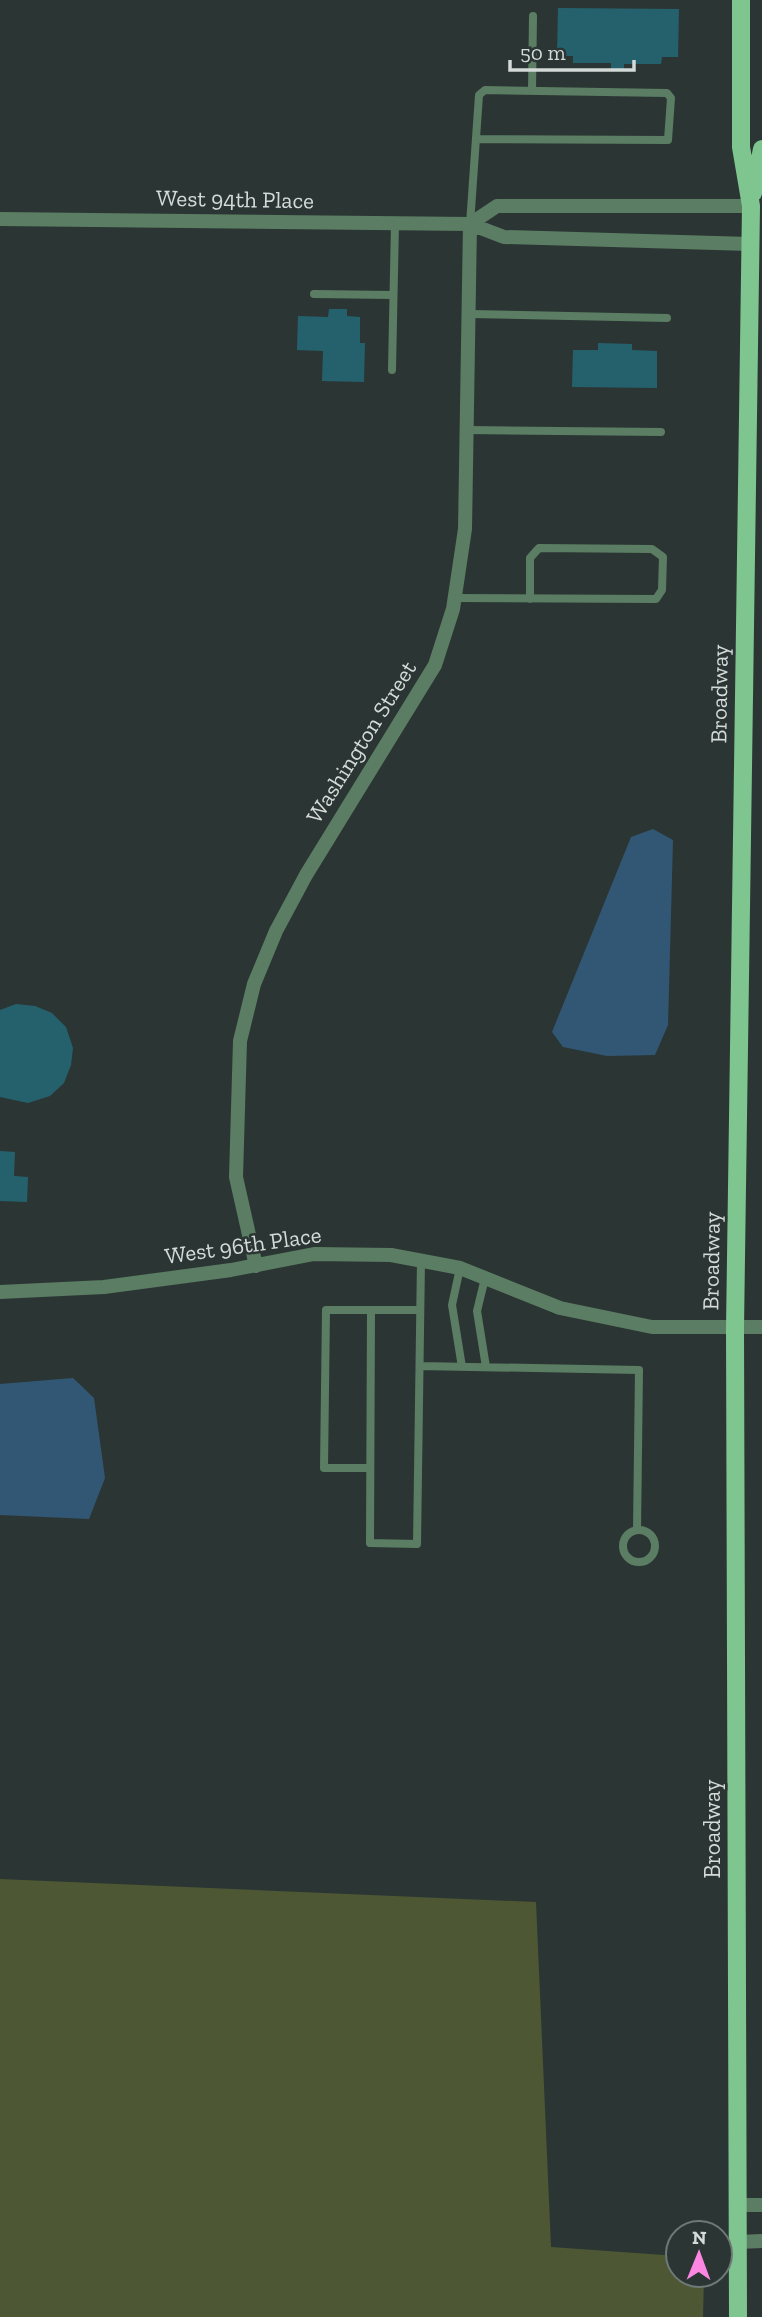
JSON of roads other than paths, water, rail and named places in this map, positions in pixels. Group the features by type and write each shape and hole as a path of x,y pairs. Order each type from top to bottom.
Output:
{"main road":[{"name":"Broadway","path":"741,0 741,147 751,206"},
{"name":"Broadway","path":"738,2317 735,1328 750,244 751,206 762,149"}],"street":[{"path":"470,224 497,206 751,206"},
{"name":"West 94th Place","path":"0,219 470,224 504,237 750,244"},
{"name":"Washington Street","path":"256,1266 236,1177 240,1041 254,984 276,930 306,875 435,665 456,598 465,529 470,224"},
{"name":"West 96th Place","path":"0,1292 104,1287 256,1266 314,1254 391,1255 460,1268 560,1308 652,1327 762,1327"},
{"path":"738,2204 762,2205"},
{"path":"738,2242 762,2241"}],"lane":[{"path":"532,91 533,16"},
{"path":"470,224 479,95 485,90 667,93 671,98 668,140 476,139"},
{"path":"392,370 395,223"},
{"path":"314,294 393,295"},
{"path":"469,314 667,317"},
{"path":"467,430 661,432"},
{"path":"456,598 530,599 656,599 663,590 663,557 652,549 539,548 530,558 530,599"},
{"path":"371,1310 370,1544 417,1544 421,1260"},
{"path":"460,1268 452,1305 462,1367"},
{"path":"485,1278 477,1311 486,1367"},
{"path":"370,1468 324,1468 326,1310 421,1310"},
{"path":"420,1366 639,1370 637,1530"},
{"path":"637,1530 652,1536 655,1547 651,1557 642,1562 632,1560 624,1548 625,1538 637,1530"}],"water":[{"path":"653,829 673,840 668,1025 655,1055 607,1056 563,1047 552,1032 631,837"},
{"path":"73,1378 94,1398 105,1478 89,1519 0,1515 0,1384"}]}
